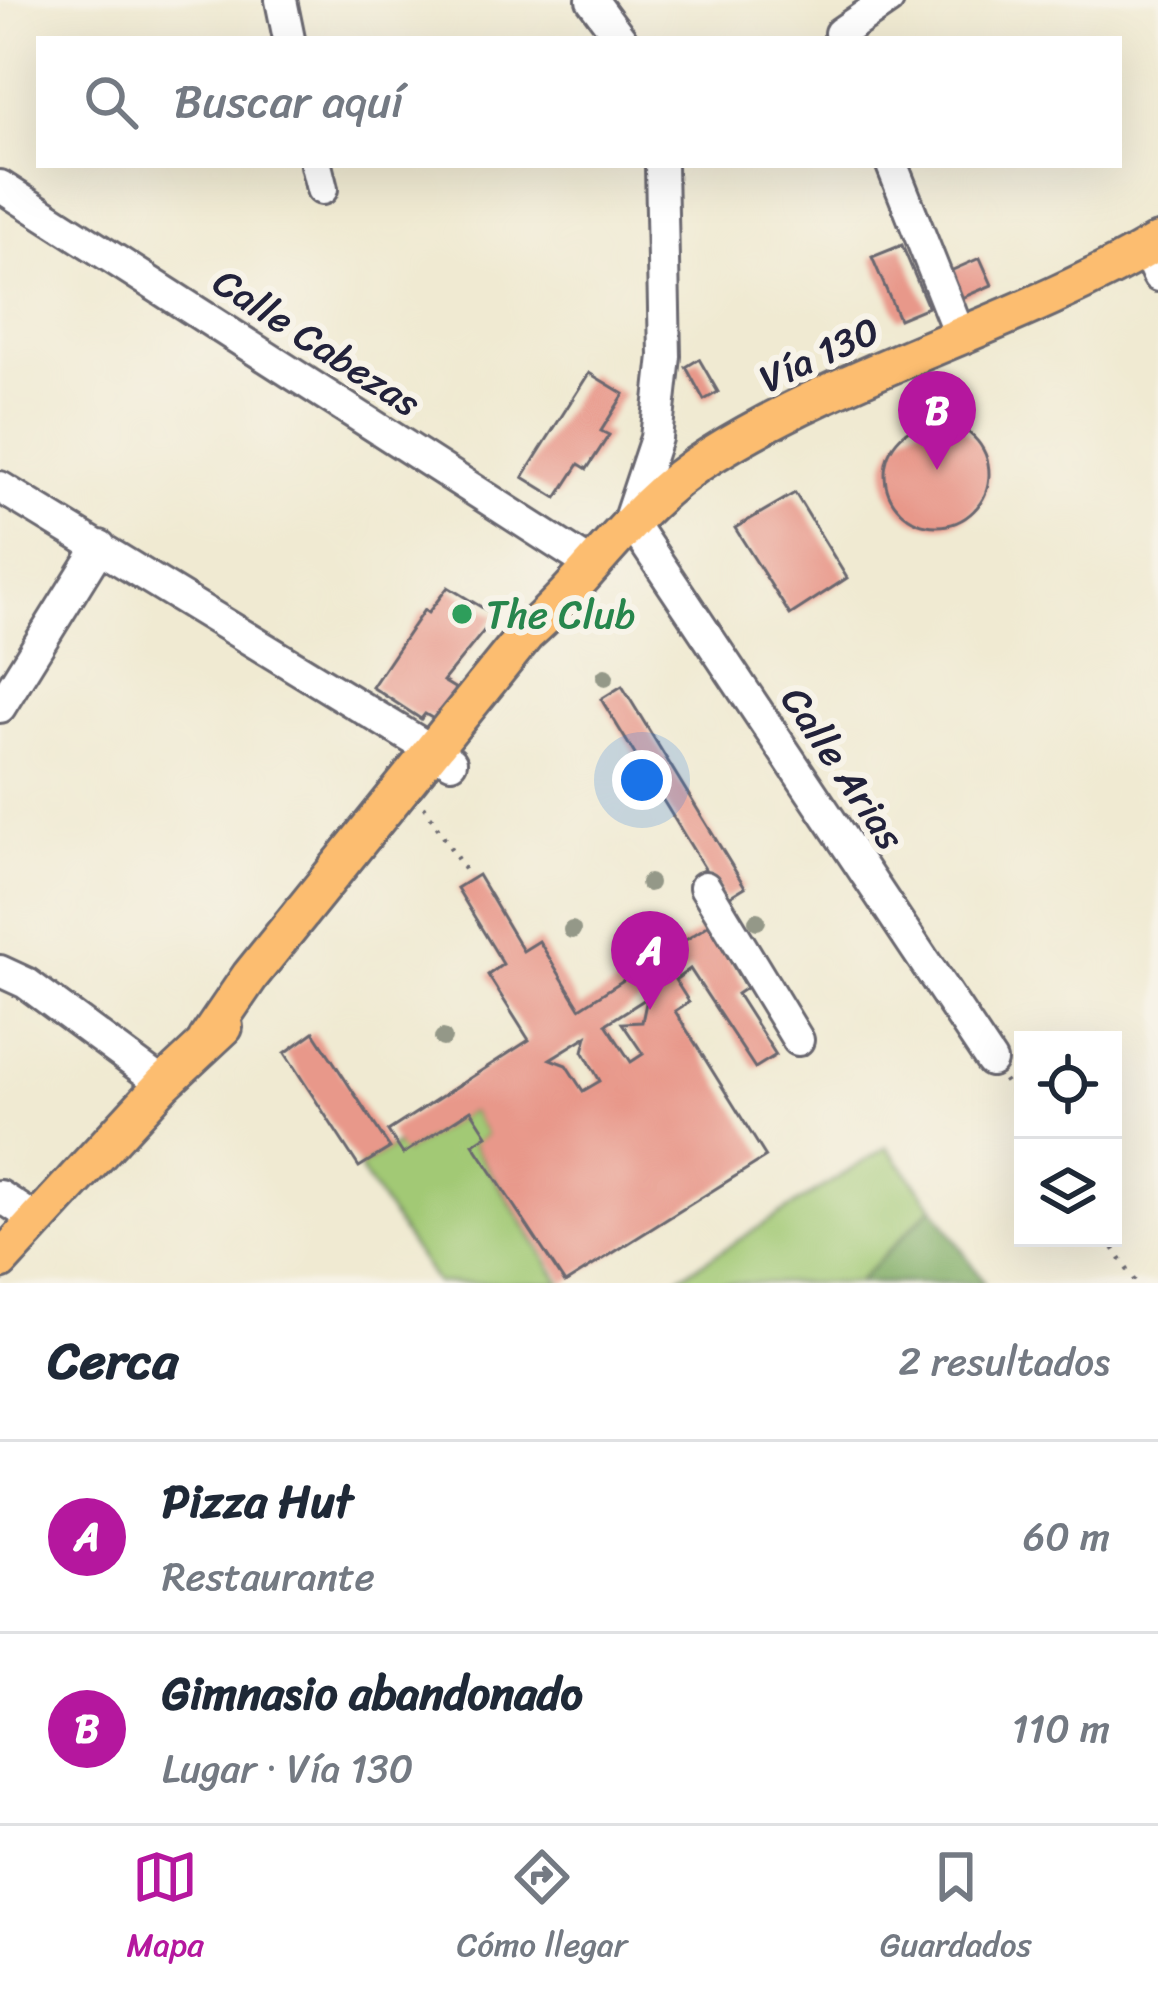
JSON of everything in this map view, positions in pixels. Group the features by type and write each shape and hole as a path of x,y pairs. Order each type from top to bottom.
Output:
{"main road":[{"name":"Vía 130","path":"208,1039 250,976 442,756 526,634 560,604 629,519 709,456 787,412 1154,256"},
{"name":"Vía 130","path":"0,1262 163,1084 272,983 421,800 442,756"}],"street":[{"path":"281,0 288,36"},
{"path":"592,0 619,36"},
{"path":"841,36 888,0"},
{"path":"629,519 656,438 664,356 662,168"},
{"path":"893,168 960,336"},
{"name":"Calle Cabezas","path":"0,186 591,565"},
{"path":"0,487 442,756"},
{"name":"Calle Arias","path":"629,519 992,1060"},
{"path":"0,707 100,546"},
{"path":"705,887 798,1040"},
{"path":"0,971 26,983 163,1084"},
{"path":"0,1196 38,1220"}],"path":[{"path":"421,800 469,877"},
{"path":"1113,1247 1136,1283"}],"green space":[{"path":"471,1110 487,1135 473,1145 561,1283 436,1283 359,1167 397,1144 404,1153"},
{"path":"887,1147 933,1206 857,1283 670,1283"},
{"path":"933,1206 984,1283 857,1283"}],"building":[{"path":"902,245 928,307 899,319 872,257"},
{"path":"980,258 992,285 957,300 946,273"},
{"path":"699,359 718,392 704,400 686,367"},
{"path":"589,373 624,394 601,431 609,435 587,469 579,464 557,498 523,477"},
{"path":"937,422 957,426 974,437 985,454 989,474 985,494 974,511 957,522 937,526 917,522 900,511 889,494 885,474 889,454 900,437 917,426"},
{"path":"795,493 847,578 790,615 735,528"},
{"path":"448,587 496,616 443,681 461,692 439,722 425,714 421,719 372,687 424,610 428,613"},
{"path":"622,686 745,887 724,900 601,699"},
{"path":"478,875 523,951 539,941 580,1008 709,925 746,988 737,994 776,1055 755,1068 690,969 675,980 689,1002 675,1011 766,1157 565,1283 473,1144 487,1135 471,1110 403,1154 388,1131 529,1040 488,975 503,964 457,888","holes":["647,998 642,1022 622,1023 643,1054 631,1062 606,1024","587,1036 583,1051 600,1081 583,1091 566,1065 550,1059"]},
{"path":"314,1032 390,1148 359,1167 285,1053"}],"place":[{"name":"Gimnasio abandonado","path":"937,470"},
{"name":"The Club","path":"462,614"},
{"name":"Pizza Hut","path":"650,1010"}]}
